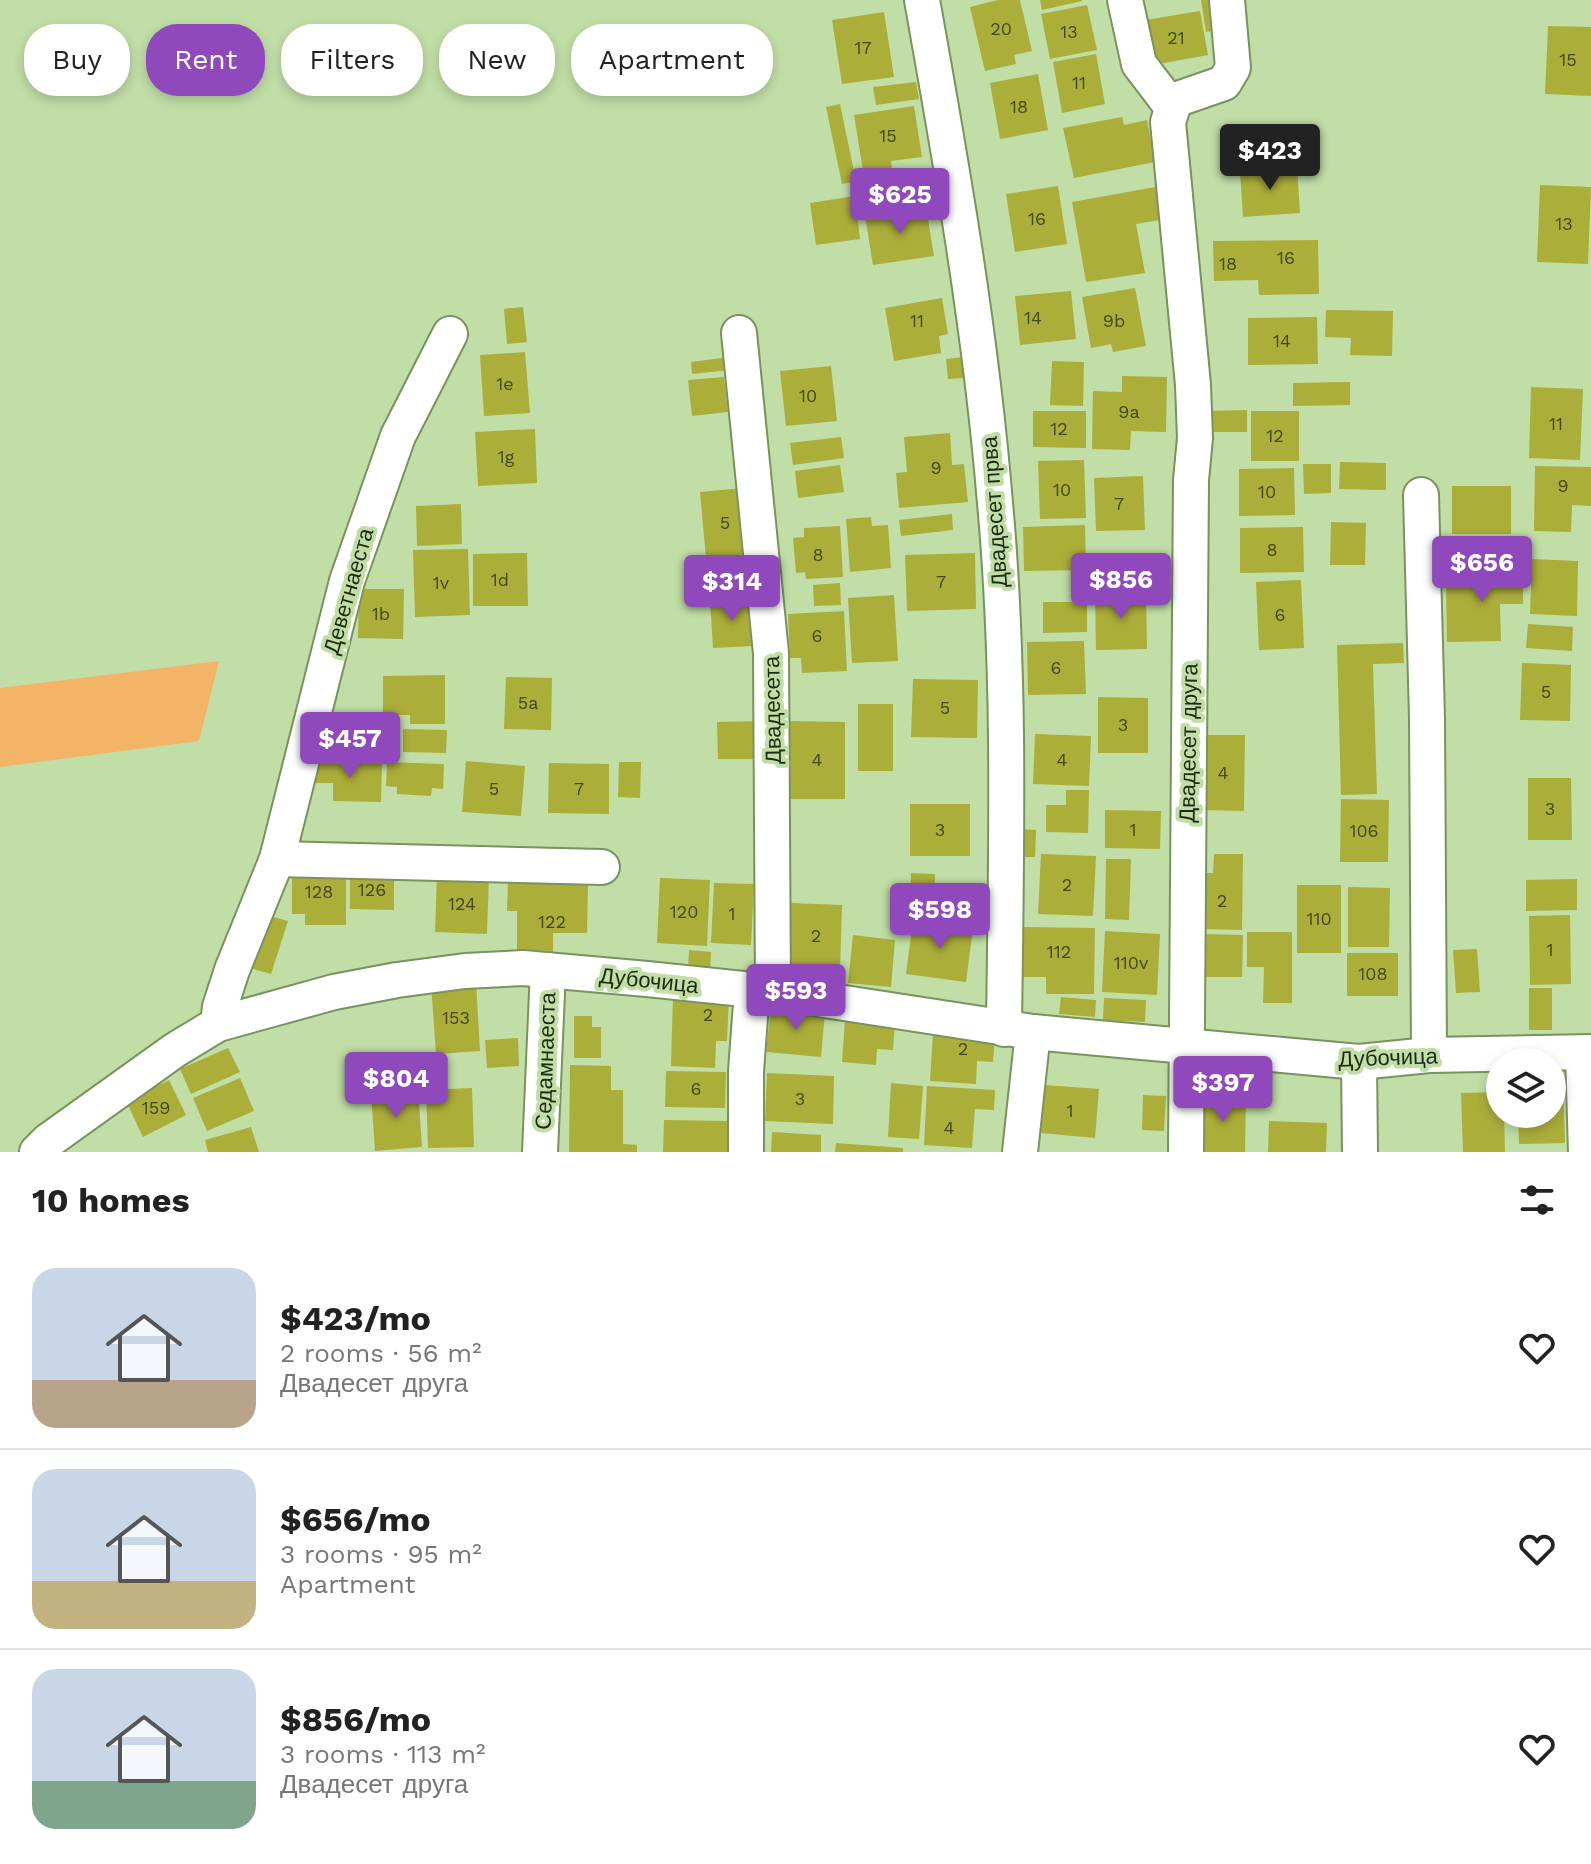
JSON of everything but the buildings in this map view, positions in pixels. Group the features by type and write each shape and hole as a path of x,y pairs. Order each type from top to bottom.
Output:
{"street":[{"name":"Двадесет прва","path":"922,0 967,255 996,505 1018,1030 1020,1152"},
{"path":"1125,0 1139,64 1171,106 1175,100 1224,83 1233,68 1227,0"},
{"name":"Двадесет друга","path":"1171,106 1168,122 1193,385 1195,438 1191,480 1186,1152"},
{"name":"Двадесета","path":"739,333 771,653 762,991 746,1071 746,1152"},
{"name":"Деветнаеста","path":"218,1024 232,970 277,859 347,581 398,436 450,334"},
{"path":"1421,495 1427,718 1429,1055"},
{"path":"277,859 602,867"},
{"name":"Дубочица","path":"37,1152 175,1050 218,1024 334,992 465,971 523,968 762,991 1018,1030 1359,1062 1429,1055 1587,1053"},
{"name":"Седамнаеста","path":"540,1152 548,970"},
{"path":"1586,1152 1587,1053"},
{"path":"1359,1062 1360,1152"}],"shaded area":[{"path":"219,661 199,741 0,767 0,688"}]}
